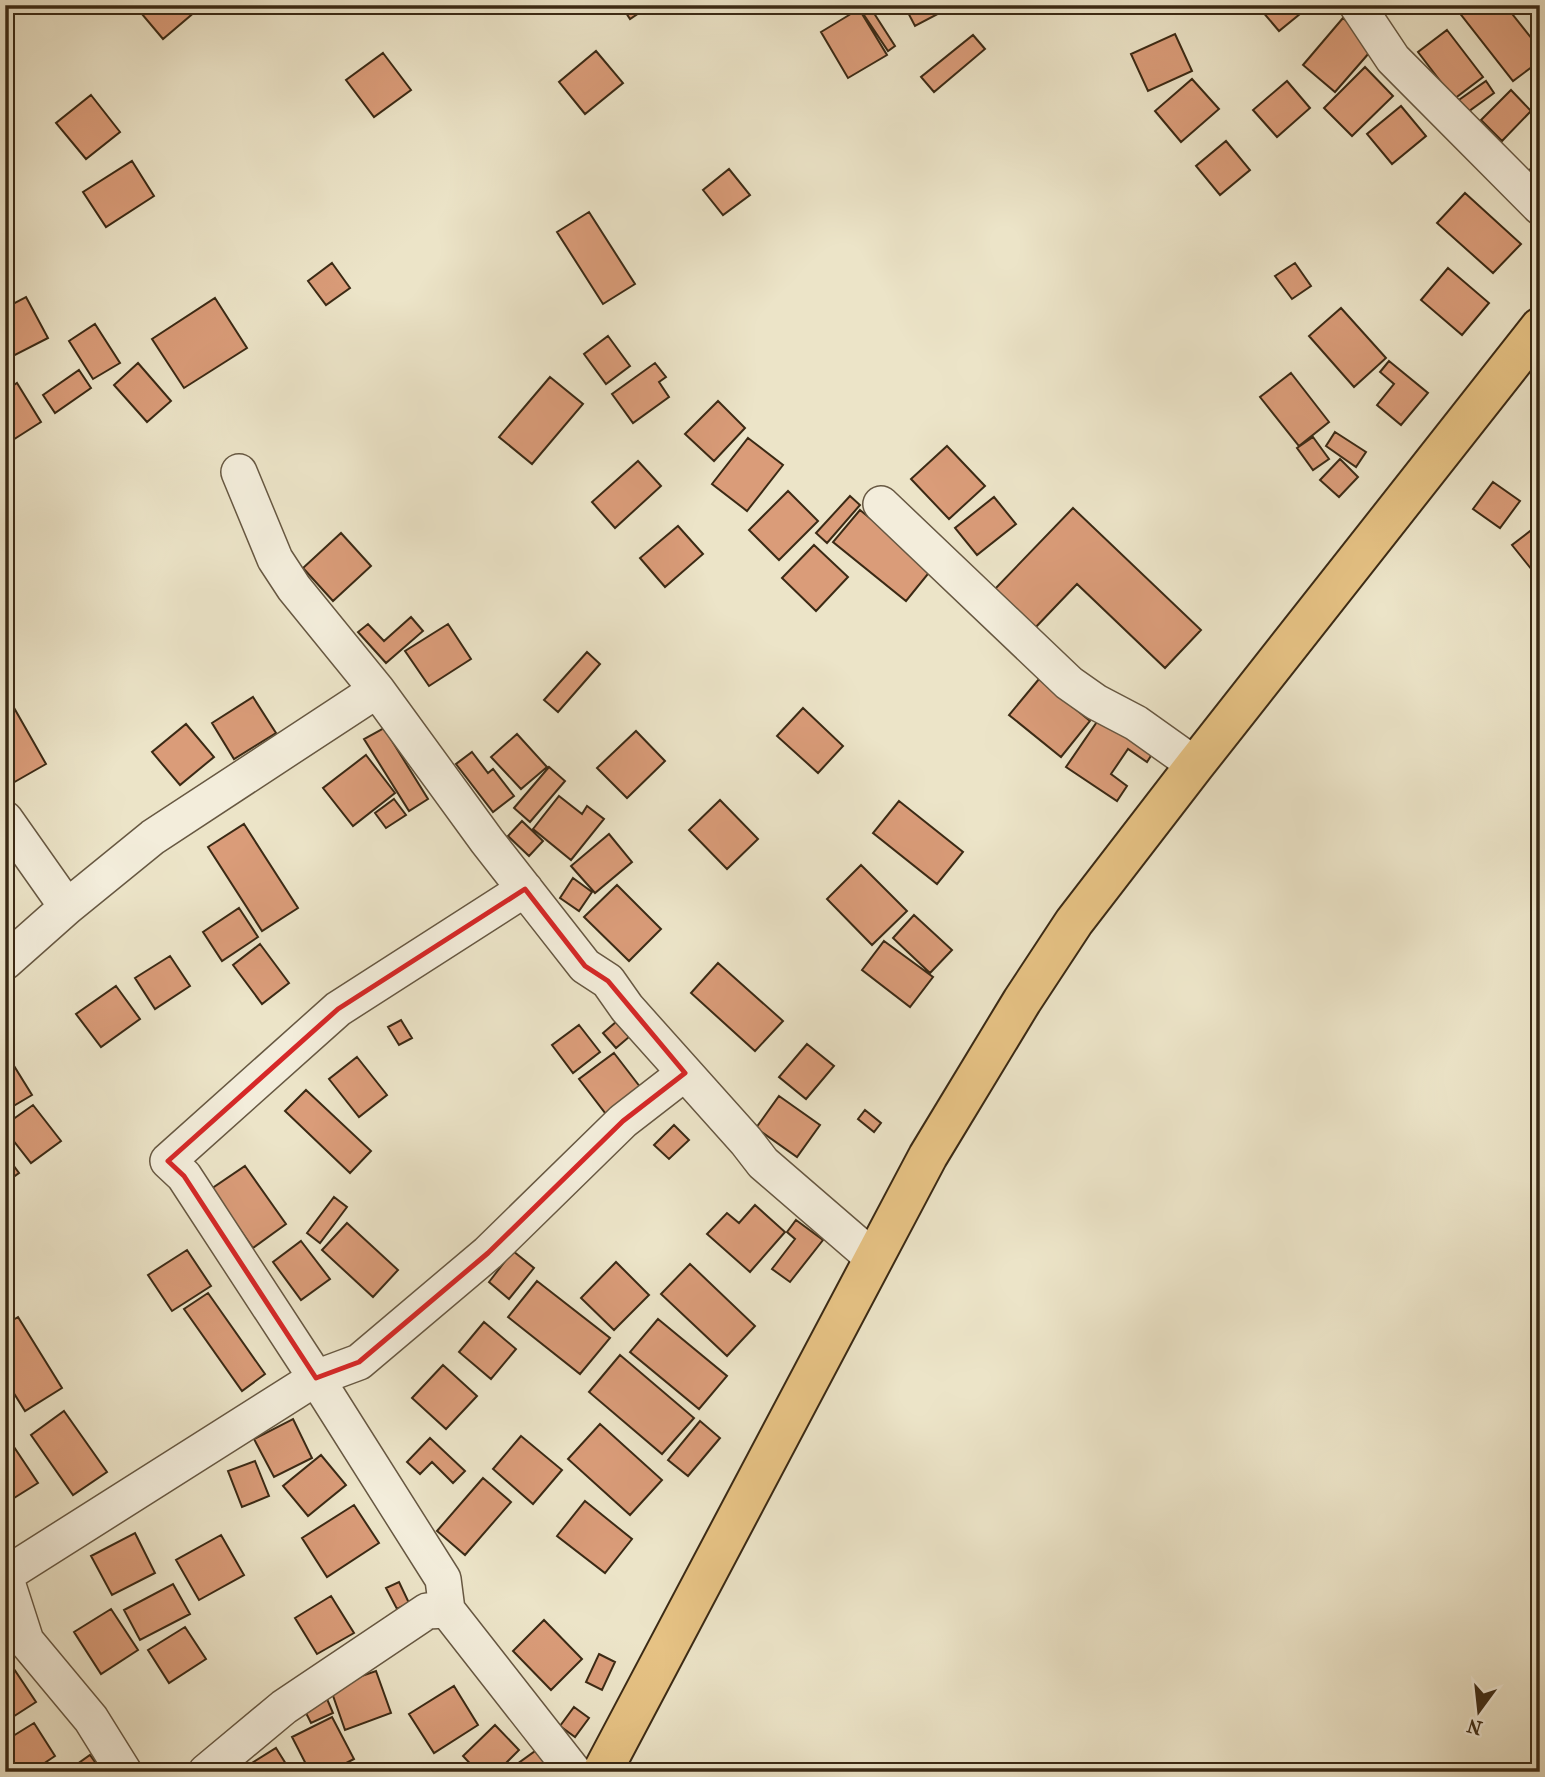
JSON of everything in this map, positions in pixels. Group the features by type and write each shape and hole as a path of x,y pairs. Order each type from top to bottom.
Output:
{"main road":[{"path":"602,1772 928,1156 1022,1001 1074,922 1540,327"}],"street":[{"path":"1357,5 1393,59 1540,207"},
{"path":"239,472 275,559 294,588 377,691 487,841 585,966 608,981 627,1008 764,1163 873,1258"},
{"path":"881,504 1069,683 1096,702 1136,723 1195,765"},
{"path":"5,962 153,837 377,691"},
{"path":"5,819 67,908"},
{"path":"525,889 338,1009 168,1161 184,1176 443,1578 447,1611 574,1772"},
{"path":"124,1772 91,1719 26,1641 5,1576 316,1378 359,1362 488,1253 622,1121 685,1073"},
{"path":"206,1772 284,1707 427,1611 447,1611"}],"highlighted area":[{"path":"525,889 585,966 608,981 685,1073 623,1121 488,1253 359,1362 316,1378 184,1176 168,1161 338,1009"}],"building":[{"path":"203,5 163,39 136,7"},
{"path":"621,5 651,5 630,19"},
{"path":"904,5 952,5 953,6 915,26"},
{"path":"1269,5 1311,5 1279,31 1262,11"},
{"path":"1505,5 1540,49 1540,61 1513,81 1455,7"},
{"path":"1525,5 1540,5 1540,15 1536,19"},
{"path":"870,7 895,46 888,51 862,12"},
{"path":"859,9 887,55 848,78 821,32"},
{"path":"1343,18 1376,45 1335,92 1303,65"},
{"path":"1447,30 1483,77 1454,99 1418,52"},
{"path":"1175,34 1192,71 1148,91 1131,54"},
{"path":"973,35 985,49 934,92 921,77"},
{"path":"596,51 623,83 585,114 559,82"},
{"path":"383,53 411,90 374,117 346,80"},
{"path":"1365,67 1393,96 1352,136 1324,108"},
{"path":"1192,79 1219,109 1181,142 1155,111"},
{"path":"1287,81 1310,108 1277,137 1253,110"},
{"path":"1486,81 1494,93 1465,114 1456,102"},
{"path":"1511,90 1531,111 1502,141 1481,120"},
{"path":"91,95 120,132 86,159 56,123"},
{"path":"1401,106 1426,136 1392,164 1367,134"},
{"path":"1226,141 1250,170 1220,195 1196,166"},
{"path":"1540,158 1540,182 1528,172"},
{"path":"132,161 154,196 106,227 83,192"},
{"path":"729,169 750,195 723,215 703,190"},
{"path":"1465,193 1521,244 1493,273 1437,223"},
{"path":"589,212 635,284 603,304 557,232"},
{"path":"332,263 350,288 326,305 308,281"},
{"path":"1295,263 1311,286 1292,299 1275,276"},
{"path":"1448,268 1489,303 1462,335 1421,300"},
{"path":"26,297 48,338 13,356 5,342 5,308"},
{"path":"215,298 247,348 184,388 152,339"},
{"path":"1341,308 1386,358 1354,387 1309,336"},
{"path":"95,324 120,363 93,379 69,341"},
{"path":"608,336 630,366 606,384 584,354"},
{"path":"1389,361 1428,393 1401,425 1377,405 1394,384 1380,372"},
{"path":"138,363 171,401 147,422 114,385"},
{"path":"655,363 666,377 659,382 669,397 633,423 612,394"},
{"path":"79,370 91,388 55,413 43,395"},
{"path":"1291,373 1329,422 1299,446 1260,397"},
{"path":"550,377 583,404 532,464 499,437"},
{"path":"17,383 41,422 5,445 5,391"},
{"path":"718,401 745,428 714,461 685,434"},
{"path":"1335,432 1366,452 1356,467 1326,446"},
{"path":"1313,437 1329,459 1313,470 1297,448"},
{"path":"748,438 783,465 747,511 712,484"},
{"path":"947,446 985,486 949,519 911,479"},
{"path":"1340,459 1358,477 1339,497 1320,480"},
{"path":"638,461 661,486 615,528 592,502"},
{"path":"1493,482 1520,501 1500,528 1473,509"},
{"path":"788,491 818,521 779,560 749,530"},
{"path":"850,496 860,505 827,543 816,533"},
{"path":"994,497 1016,524 977,555 955,528"},
{"path":"1073,508 1201,630 1165,668 1077,584 1034,629 994,590"},
{"path":"860,510 932,569 906,601 833,542"},
{"path":"678,526 703,554 665,587 640,558"},
{"path":"1534,528 1540,536 1540,580 1512,545"},
{"path":"341,533 371,566 333,601 303,568"},
{"path":"814,545 848,577 816,611 782,578"},
{"path":"411,617 423,631 386,663 358,632 368,624 384,641"},
{"path":"448,624 471,659 429,686 405,651"},
{"path":"587,652 600,664 558,712 544,700"},
{"path":"1039,679 1090,721 1061,757 1009,715"},
{"path":"253,697 276,733 234,759 212,723"},
{"path":"9,699 46,764 11,784 5,775 5,701"},
{"path":"803,708 843,746 818,773 777,736"},
{"path":"1101,716 1154,751 1147,762 1128,749 1111,774 1127,786 1117,801 1066,767"},
{"path":"186,724 214,757 180,785 152,752"},
{"path":"384,728 428,799 409,811 364,739"},
{"path":"636,731 665,761 627,798 597,768"},
{"path":"517,734 547,767 521,789 491,757"},
{"path":"472,752 488,773 493,769 514,796 493,812 456,764"},
{"path":"366,755 395,793 353,826 323,788"},
{"path":"549,767 565,781 530,822 514,808"},
{"path":"559,796 582,814 587,806 604,819 571,860 533,829"},
{"path":"394,799 406,815 386,828 375,813"},
{"path":"720,800 758,839 727,869 689,830"},
{"path":"899,801 963,852 937,884 873,833"},
{"path":"522,821 543,841 529,856 508,836"},
{"path":"244,824 298,908 262,931 208,847"},
{"path":"609,834 632,862 595,893 571,866"},
{"path":"861,865 907,911 872,945 827,899"},
{"path":"573,878 592,892 579,911 560,898"},
{"path":"617,885 661,929 629,961 584,917"},
{"path":"239,908 258,937 222,961 203,932"},
{"path":"914,915 952,950 930,973 893,938"},
{"path":"884,941 933,977 910,1007 862,970"},
{"path":"260,944 289,983 262,1004 233,965"},
{"path":"170,956 190,986 155,1009 135,978"},
{"path":"718,963 783,1021 755,1051 691,993"},
{"path":"116,986 140,1019 101,1047 76,1014"},
{"path":"401,1020 412,1038 399,1045 388,1027"},
{"path":"616,1022 629,1037 616,1048 603,1033"},
{"path":"579,1025 600,1052 573,1073 552,1045"},
{"path":"807,1044 834,1066 806,1099 779,1077"},
{"path":"614,1053 644,1092 609,1118 579,1079"},
{"path":"357,1057 387,1095 359,1117 329,1079"},
{"path":"11,1061 32,1095 5,1111 5,1064"},
{"path":"306,1090 371,1151 350,1173 285,1111"},
{"path":"779,1096 820,1125 797,1157 756,1128"},
{"path":"33,1105 61,1141 31,1163 5,1130 5,1125"},
{"path":"865,1110 881,1123 874,1132 858,1119"},
{"path":"674,1125 689,1140 669,1159 654,1145"},
{"path":"5,1154 19,1173 5,1183"},
{"path":"245,1166 286,1224 253,1248 211,1189"},
{"path":"334,1197 347,1207 320,1243 307,1233"},
{"path":"755,1205 785,1232 750,1272 707,1234 727,1213 739,1223"},
{"path":"796,1220 823,1240 790,1282 772,1269 795,1239 787,1232"},
{"path":"347,1223 398,1270 373,1297 322,1250"},
{"path":"301,1241 330,1279 301,1300 273,1262"},
{"path":"187,1250 211,1286 172,1311 148,1275"},
{"path":"513,1251 534,1268 509,1299 489,1282"},
{"path":"616,1262 649,1295 614,1330 581,1298"},
{"path":"690,1264 755,1326 727,1356 661,1294"},
{"path":"537,1281 610,1338 580,1374 508,1317"},
{"path":"208,1293 265,1374 242,1391 184,1309"},
{"path":"18,1317 62,1388 25,1411 5,1379 5,1325"},
{"path":"658,1319 727,1376 699,1409 630,1352"},
{"path":"484,1322 516,1349 491,1379 459,1352"},
{"path":"620,1355 694,1418 662,1454 589,1392"},
{"path":"443,1365 477,1396 446,1429 412,1398"},
{"path":"64,1411 107,1472 73,1495 31,1435"},
{"path":"293,1419 312,1458 274,1477 254,1439"},
{"path":"700,1421 720,1438 688,1476 668,1460"},
{"path":"600,1424 662,1480 630,1515 568,1459"},
{"path":"521,1436 562,1470 533,1504 493,1469"},
{"path":"430,1438 465,1471 453,1483 432,1462 420,1474 407,1462"},
{"path":"12,1444 38,1483 6,1503 5,1449"},
{"path":"321,1455 346,1485 308,1516 283,1486"},
{"path":"255,1461 269,1496 242,1507 228,1471"},
{"path":"483,1478 511,1502 465,1555 437,1531"},
{"path":"585,1501 632,1539 605,1573 557,1536"},
{"path":"354,1505 379,1543 327,1577 302,1538"},
{"path":"135,1533 155,1573 112,1595 91,1556"},
{"path":"221,1535 244,1575 199,1600 176,1560"},
{"path":"399,1582 409,1603 397,1609 386,1588"},
{"path":"173,1584 190,1614 140,1640 124,1610"},
{"path":"331,1596 354,1633 317,1654 295,1618"},
{"path":"111,1609 138,1650 101,1674 74,1632"},
{"path":"544,1620 582,1659 551,1690 513,1651"},
{"path":"185,1627 206,1659 169,1683 148,1650"},
{"path":"599,1654 615,1662 602,1690 586,1682"},
{"path":"14,1669 36,1702 5,1722 5,1675"},
{"path":"376,1671 391,1713 345,1730 330,1687"},
{"path":"454,1686 478,1725 434,1753 409,1714"},
{"path":"327,1699 333,1713 311,1723 304,1709"},
{"path":"574,1707 589,1718 575,1737 560,1726"},
{"path":"332,1717 354,1759 329,1772 310,1772 292,1737"},
{"path":"34,1723 55,1756 31,1772 5,1772 5,1741"},
{"path":"495,1725 519,1750 497,1772 478,1772 463,1756"},
{"path":"276,1748 291,1772 239,1772 239,1771"},
{"path":"538,1749 551,1767 544,1772 506,1772"},
{"path":"90,1755 102,1772 66,1772"}]}
